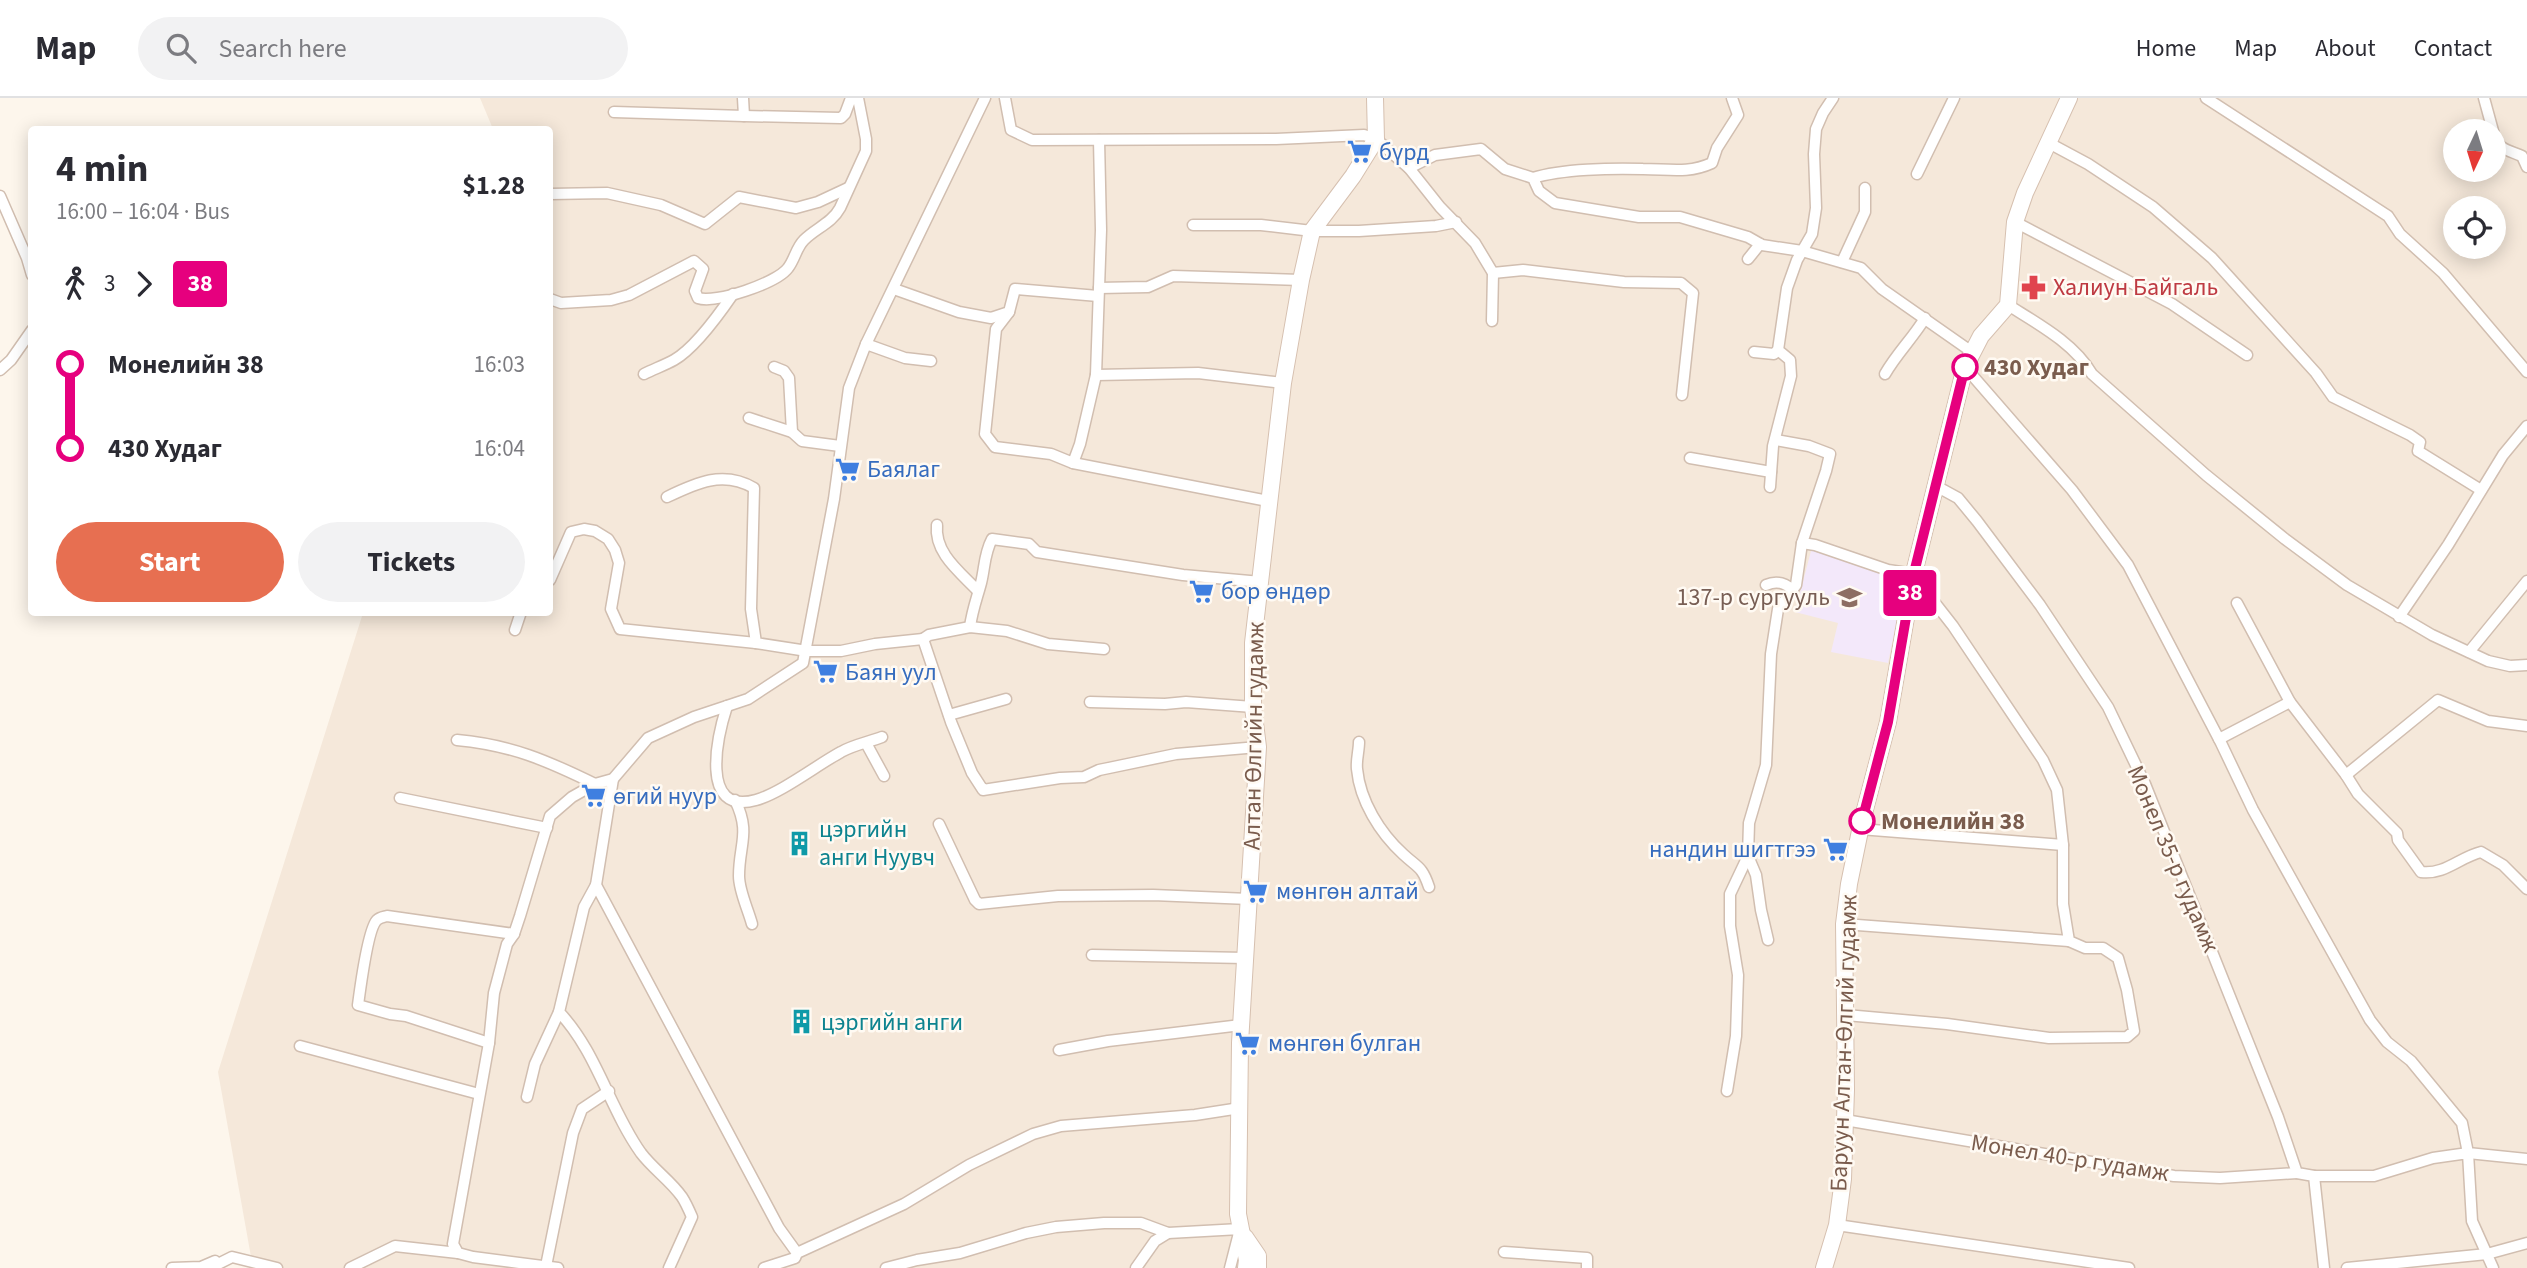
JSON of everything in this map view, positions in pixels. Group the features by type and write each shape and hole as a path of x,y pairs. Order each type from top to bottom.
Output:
{"main road":[{"path":"1375,98 1376,139"},
{"path":"2008,305 2014,222 2047,142 2069,98"},
{"name":"Алтан Өлгийн гудамж","path":"1246,1268 1247,1260 1238,1214 1241,1025 1258,747 1253,707 1253,643 1268,501 1283,383 1312,231 1353,176 1376,139"},
{"name":"Баруун Алтан-Өлгий гудамж","path":"1824,1268 1837,1225 1843,1179 1846,1015 1844,924 1849,884 1860,829 1888,722 1913,576 1969,359 1981,336 2008,305"},
{"name":"Алтан Өлгийн гудамж","path":"1240,1229 1258,1256 1258,1268"}],"street":[{"path":"743,98 744,116"},
{"path":"614,112 841,118 851,98"},
{"path":"553,300 561,303 611,300 629,295 694,261 703,269 695,291 698,298 704,300 760,285 787,270 798,247 835,217 866,151 858,98"},
{"path":"527,1097 535,1064 558,1012 584,907 596,885 613,779 648,738 694,717 748,699 803,663 834,499 849,388 866,344 985,98"},
{"path":"1005,98 1011,130 1032,140 1276,139 1364,135 1376,139 1409,167 1440,207 1475,243 1493,273 1492,321"},
{"path":"1409,167 1435,155 1481,149 1504,169 1534,178 1547,174 1633,169 1697,170 1712,163 1717,148 1738,116 1732,98"},
{"path":"1754,352 1774,354 1778,350 1787,288 1812,234 1816,208 1816,129 1833,98"},
{"path":"1917,174 1954,98"},
{"path":"2206,98 2388,216 2400,234 2443,273 2527,372"},
{"path":"2484,98 2489,119"},
{"path":"1073,463 1096,375 1101,230 1099,140"},
{"path":"2047,142 2088,164 2153,207 2212,258 2316,373 2333,397 2410,435 2420,442 2418,451 2481,490"},
{"path":"2515,153 2527,150"},
{"path":"2506,151 2522,156 2527,167"},
{"path":"1534,178 1539,191 1555,203 1639,217 1680,217 1760,243 1802,251 1861,268 1882,289 1925,318 1969,359 2128,565 2219,739 2252,810 2370,1020 2387,1042 2411,1061 2462,1123 2468,1153 2472,1221 2493,1268"},
{"path":"1804,179 1815,192"},
{"path":"553,194 607,193 661,205 705,224 739,197 796,208 818,202 848,188"},
{"path":"1842,262 1865,212 1865,188"},
{"path":"0,196 28,263"},
{"path":"1193,225 1261,225 1312,231 1359,232 1456,222"},
{"path":"2014,222 2172,304 2247,355"},
{"path":"1748,258 1760,243"},
{"path":"1493,273 1523,270 1624,282 1687,286 1693,293 1682,395"},
{"path":"1268,501 1073,463 1051,454 995,447 985,433 996,329 1009,312 1015,289 1099,292 1148,287 1173,276 1301,280"},
{"path":"894,289 959,312 991,318 1009,312"},
{"path":"644,374 675,360 687,351 733,294"},
{"path":"2008,305 2060,339 2083,359 2092,374 2206,475 2347,585 2399,617 2488,661 2510,666 2527,665"},
{"path":"1885,374 1903,347 1912,340 1925,318"},
{"path":"0,370 28,335"},
{"path":"866,344 905,358 931,361"},
{"path":"1770,487 1773,446 1791,376 1790,360 1778,350"},
{"path":"774,367 784,371 789,378 792,432"},
{"path":"1096,375 1198,373 1283,383"},
{"path":"750,418 792,432 802,441 840,446"},
{"path":"2399,617 2448,545 2503,455 2527,426"},
{"path":"1727,1091 1736,1036 1738,975 1730,926 1730,894 1748,856 1749,823 1766,765 1771,654 1778,610 1796,585 1802,543 1830,454 1809,446 1776,440"},
{"path":"1690,458 1771,472"},
{"path":"667,497 697,482 713,479 739,481 754,488 751,609 756,643"},
{"name":"Монел 35-р гудамж","path":"1936,486 1958,498 1976,521 2040,606 2108,707 2145,785 2278,1117 2297,1173"},
{"path":"937,524 936,539 946,557 978,591"},
{"path":"553,573 571,532 584,528 608,539 615,550 619,563 611,609 620,629 807,651 841,651 923,639 929,635 970,627 1007,631 1048,644 1104,649"},
{"path":"970,627 986,550 992,539 1028,544 1037,552 1183,575 1261,582"},
{"path":"1802,543 1913,576 1922,591 1953,626 2043,760 2057,790 2063,845 2063,904 2069,941"},
{"path":"2469,652 2527,581"},
{"path":"1766,585 1772,582 1785,583 1793,590"},
{"path":"2237,603 2290,702 2358,794 2397,833 2398,840 2421,872 2432,873 2445,869 2482,852 2503,865 2527,889"},
{"path":"515,630 520,616"},
{"path":"923,639 972,773 983,790 1084,777 1099,770 1176,754 1258,747"},
{"path":"949,715 1006,699"},
{"path":"2346,775 2438,700 2488,721 2527,726"},
{"path":"1090,702 1186,702 1253,707"},
{"path":"2219,739 2290,702"},
{"path":"727,706 716,748 715,766 718,784 729,798 739,802 757,800 843,751 882,737"},
{"path":"457,740 510,747 594,784"},
{"path":"1359,742 1357,769 1365,797 1379,828 1402,853 1423,870 1429,887"},
{"path":"866,743 884,776"},
{"path":"458,1253 453,1244 489,1042 494,993 507,944 514,934 550,816 572,797 594,784 613,779"},
{"path":"400,798 547,828"},
{"path":"735,800 745,835 739,877 752,924"},
{"path":"939,824 979,904 1058,896 1153,895 1249,899"},
{"path":"1860,829 2063,845"},
{"path":"1748,856 1756,875 1768,940"},
{"path":"596,885 732,1143 779,1228 797,1253"},
{"path":"489,1042 406,1016 358,1005 366,956 374,923 378,918 387,916 514,934"},
{"path":"1844,924 2069,941 2085,948 2103,948 2118,958 2134,1031 2127,1037 2049,1038 1947,1024 1846,1015"},
{"path":"1092,955 1245,958"},
{"path":"558,1012 574,1028 642,1154 682,1196 692,1217 669,1268"},
{"path":"1059,1050 1108,1041 1241,1025"},
{"path":"300,1045 479,1094"},
{"path":"350,1268 395,1246 552,1267 573,1133 582,1109 609,1091"},
{"path":"764,1268 795,1258 797,1253 904,1204 969,1165 1033,1134 1061,1126 1195,1115 1240,1108"},
{"name":"Монел 40-р гудамж","path":"1845,1120 2174,1176 2220,1178 2297,1173"},
{"path":"2297,1173 2314,1176 2374,1176 2433,1158 2468,1153 2527,1159"},
{"path":"2314,1176 2324,1268"},
{"path":"886,1268 960,1253 1056,1227 1141,1223 1168,1233 1240,1229 1230,1268"},
{"path":"1837,1225 2129,1268"},
{"path":"1136,1268 1156,1241 1168,1233"},
{"path":"2347,1268 2487,1254 2527,1243"},
{"path":"1503,1252 1587,1258 1587,1268"},
{"path":"210,1268 232,1257"},
{"path":"172,1268 201,1267 212,1261 232,1257 277,1268"}],"shaded area":[{"path":"480,98 2527,98 2527,1268 253,1268 218,1072 362,616 553,616 553,126 492,126"},
{"name":"137-р сургууль","path":"1815,549 1905,581 1888,663 1831,652 1838,623 1795,612 1811,551"}],"bus line":[{"name":"38","path":"1862,821 1888,722 1913,577 1965,367"}],"place":[{"name":"бүрд","path":"1359,152"},
{"name":"Халиун Байгаль","path":"2033,287"},
{"name":"430 Худаг","path":"1965,367"},
{"name":"Баялаг","path":"847,469"},
{"name":"бор өндөр","path":"1201,591"},
{"name":"137-р сургууль","path":"1850,597"},
{"name":"Баян уул","path":"825,672"},
{"name":"өгий нуур","path":"593,796"},
{"name":"Монелийн 38","path":"1862,821"},
{"name":"цэргийн анги Нуувч","path":"799,843"},
{"name":"нандин шигтгээ","path":"1836,849"},
{"name":"мөнгөн алтай","path":"1256,891"},
{"name":"цэргийн анги","path":"801,1022"},
{"name":"мөнгөн булган","path":"1248,1043"}]}
